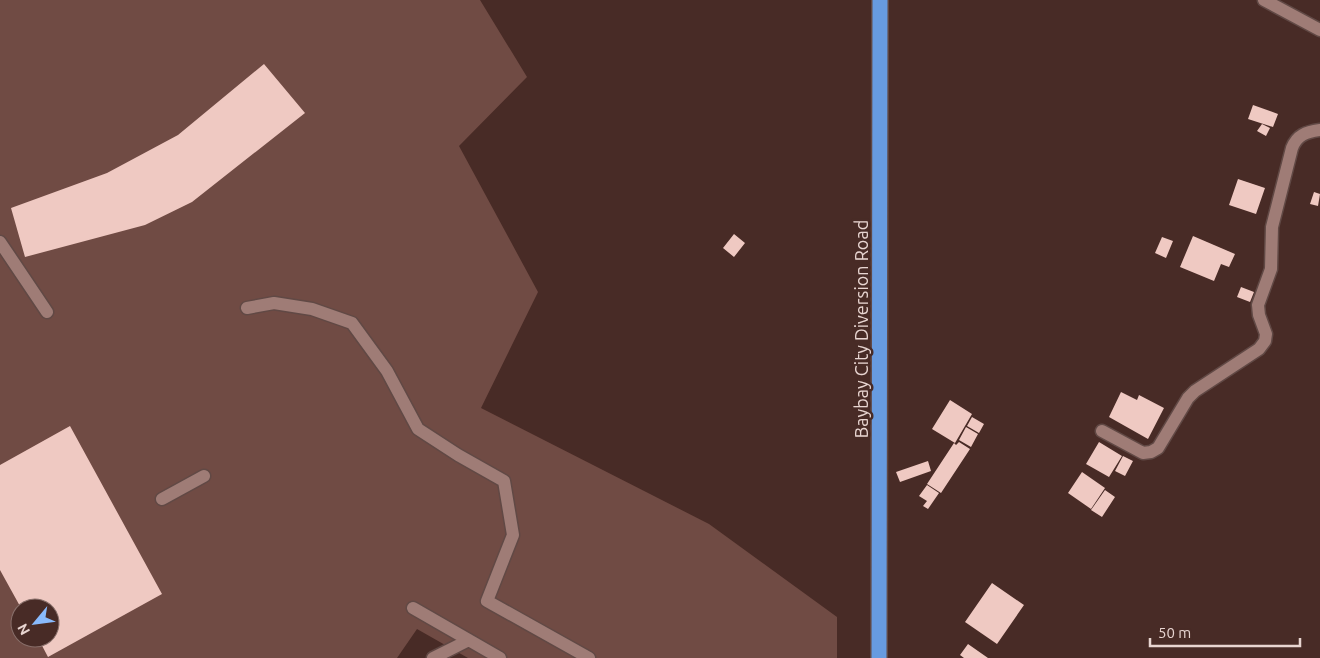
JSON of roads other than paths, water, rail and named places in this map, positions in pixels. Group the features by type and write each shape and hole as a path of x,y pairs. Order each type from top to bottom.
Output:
{"highway":[{"name":"Baybay City Diversion Road","path":"879,658 880,0"}],"street":[{"path":"1264,0 1320,30"},
{"path":"1102,431 1143,453 1154,451 1158,448 1191,394 1259,350 1262,346 1266,334 1259,315 1258,305 1271,268 1272,227 1292,148 1299,137 1310,131 1320,130"},
{"path":"0,242 47,312"},
{"path":"247,308 274,303 312,309 352,323 387,371 418,429 458,456 504,481 513,535 487,601 589,658"},
{"path":"162,499 204,476"},
{"path":"413,608 500,658"},
{"path":"433,658 469,640"}]}
